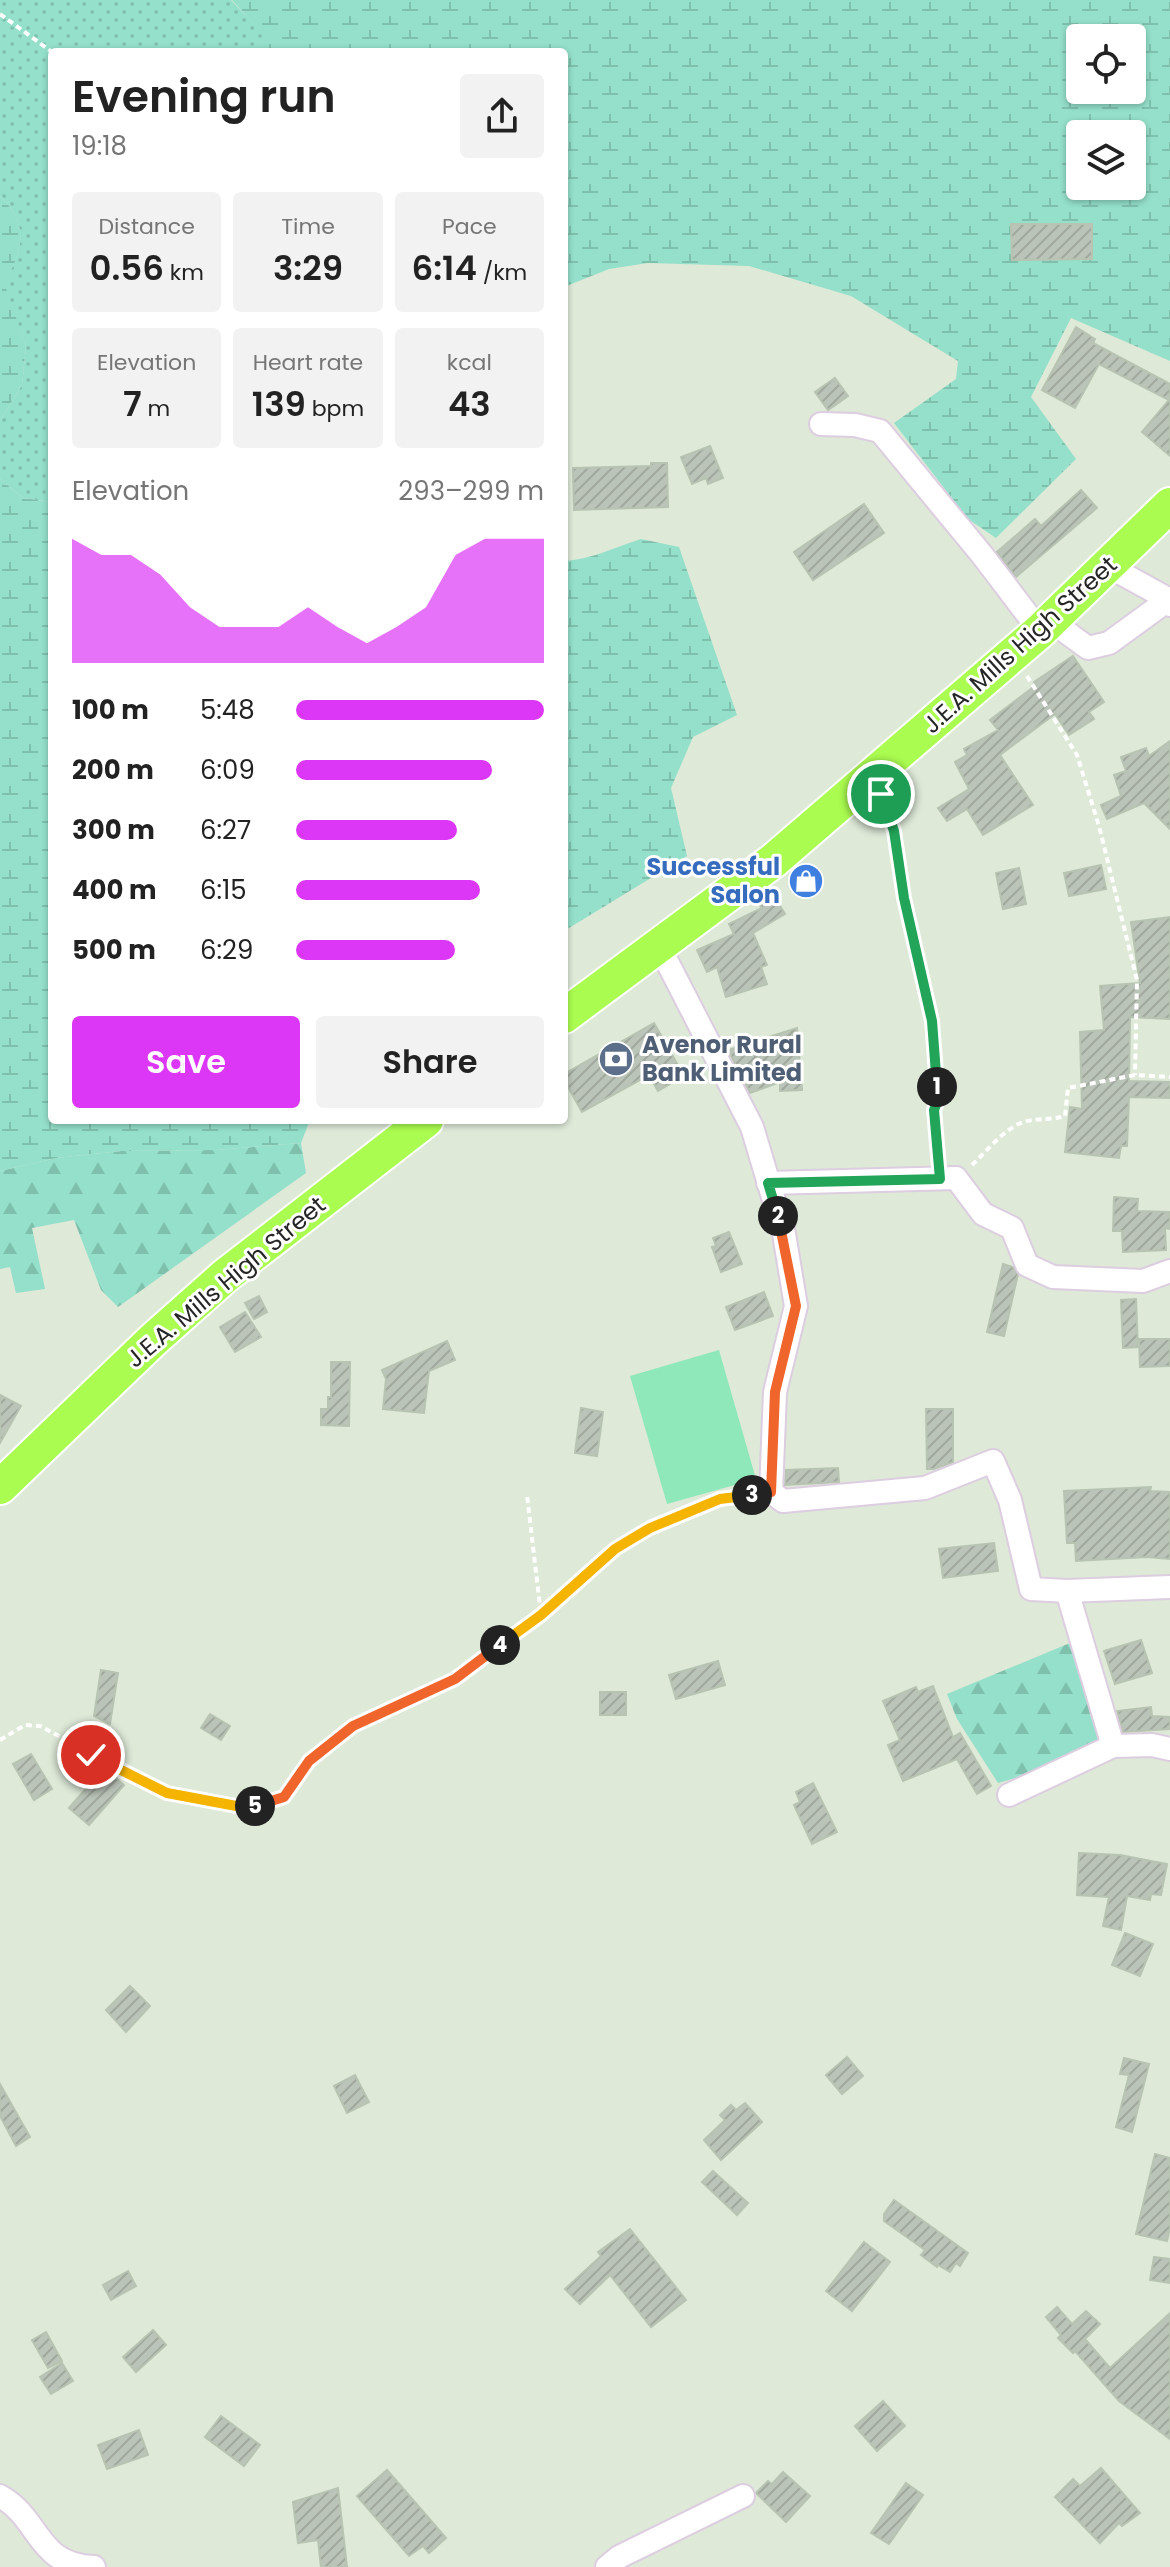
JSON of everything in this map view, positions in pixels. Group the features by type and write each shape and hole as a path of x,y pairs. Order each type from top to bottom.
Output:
{"highway":[{"name":"J.E.A. Mills High Street","path":"568,1013 773,861 1045,626 1170,505"},
{"name":"J.E.A. Mills High Street","path":"0,1487 153,1340 225,1276 421,1124"}],"street":[{"path":"821,424 855,425 880,431 1045,626 1088,648 1109,643 1169,602 1108,566"},
{"path":"659,946 752,1127 784,1234 796,1306 775,1392 771,1492 783,1501 925,1488 993,1461 1010,1500 1031,1589 1067,1591 1170,1587"},
{"path":"768,1183 948,1179 983,1214 1012,1228 1027,1265 1053,1277 1143,1281 1170,1271"},
{"path":"1067,1591 1113,1746"},
{"path":"1009,1795 1113,1746 1152,1745 1170,1749"},
{"path":"0,2496 13,2504 50,2553 76,2566 94,2567"},
{"path":"607,2567 619,2557 743,2496"}],"path":[{"path":"0,14 48,49"},
{"path":"1024,673 1077,755 1099,826 1137,980 1135,1075"},
{"path":"881,794 894,831 904,898 932,1021 938,1100 934,1110 948,1179 1008,1131 1026,1121 1051,1121 1065,1116 1068,1088 1135,1075 1170,1077"},
{"path":"0,1740 25,1725 40,1726 167,1793 247,1808 284,1797 309,1761 353,1726 455,1679 541,1615 615,1549 650,1528 720,1499 771,1492"},
{"path":"527,1495 541,1615"}],"green space":[{"path":"0,0 231,0 262,32 264,48 48,48 48,501 23,498 0,479 0,421 22,385 26,346 3,283 19,249 19,227 16,217 0,196"},
{"path":"232,0 1170,0 1170,361 1071,318 1031,397 1076,459 996,538 968,519 894,423 956,379 958,361 851,296 749,266 648,263 609,269 568,285 568,48 264,48 261,32"},
{"path":"0,196 16,217 19,228 16,260 4,283 26,346 22,385 0,421"},
{"path":"0,479 23,498 48,501 48,1124 308,1124 301,1143 216,1150 121,1151 56,1158 0,1171"},
{"path":"641,539 679,547 737,715 693,737 671,788 687,856 568,929 568,561 593,556"},
{"path":"301,1143 306,1173 118,1307 101,1290 74,1220 32,1228 45,1289 16,1293 10,1267 0,1269 0,1171 56,1158 121,1151 216,1150"},
{"path":"719,1350 756,1479 667,1504 630,1376"},
{"path":"1070,1643 1106,1737 1057,1766 998,1783 957,1719 947,1694"}],"building":[{"path":"1011,224 1092,224 1092,259 1012,260"},
{"path":"1076,327 1095,339 1093,343 1170,384 1170,456 1142,432 1169,400 1099,364 1075,408 1042,390"},
{"path":"835,378 848,396 828,410 815,392"},
{"path":"710,446 723,478 708,484 706,478 692,484 681,457"},
{"path":"651,463 667,463 668,507 574,510 573,468 651,466"},
{"path":"1081,490 1097,508 1016,577 997,552 1035,519 1041,526"},
{"path":"864,504 884,533 813,580 794,552"},
{"path":"1073,656 1104,702 1089,712 1094,719 1069,735 1055,714 1000,755 1033,805 983,835 967,809 947,821 938,808 969,789 955,762 967,755 964,749 998,730 990,720 1036,685 1034,682"},
{"path":"1170,741 1170,829 1144,803 1107,819 1101,805 1121,796 1114,775 1126,771 1121,757 1146,748 1149,756"},
{"path":"1101,865 1106,889 1069,896 1064,873"},
{"path":"1019,868 1026,904 1003,909 996,873"},
{"path":"774,896 785,914 753,933 767,965 761,967 767,984 726,997 717,967 707,972 697,950 734,934 729,924 762,908 759,904"},
{"path":"1170,917 1170,1019 1130,1017 1129,1081 1170,1082 1170,1098 1129,1097 1127,1146 1121,1146 1119,1158 1065,1152 1070,1107 1082,1109 1080,1032 1104,1030 1100,986 1140,983 1131,922"},
{"path":"654,1023 684,1076 658,1091 649,1075 582,1112 568,1087 568,1072"},
{"path":"797,1028 802,1090 780,1091 780,1082 750,1093 728,1050"},
{"path":"1114,1197 1138,1199 1137,1211 1170,1212 1170,1229 1165,1228 1166,1250 1123,1252 1122,1231 1113,1231"},
{"path":"729,1232 742,1264 721,1272 712,1247 716,1246 713,1238"},
{"path":"1003,1264 1013,1267 1018,1274 1004,1336 987,1332"},
{"path":"764,1292 773,1316 735,1330 726,1307"},
{"path":"259,1296 267,1312 254,1319 245,1303"},
{"path":"1136,1299 1138,1347 1123,1348 1121,1300"},
{"path":"245,1312 261,1337 235,1352 220,1327"},
{"path":"1139,1339 1170,1339 1170,1366 1140,1367"},
{"path":"447,1341 455,1360 429,1371 424,1413 383,1409 386,1379 382,1370"},
{"path":"331,1362 350,1362 349,1426 321,1425 321,1409 328,1409 328,1397 331,1397"},
{"path":"0,1395 21,1406 0,1443"},
{"path":"581,1408 603,1412 597,1456 575,1453"},
{"path":"926,1409 953,1409 953,1462 934,1469 927,1469"},
{"path":"838,1468 839,1482 785,1485 786,1470"},
{"path":"1151,1487 1150,1491 1170,1492 1170,1559 1147,1557 1076,1561 1075,1543 1067,1543 1064,1491"},
{"path":"994,1543 998,1571 943,1578 939,1549"},
{"path":"1141,1640 1152,1673 1115,1684 1104,1651"},
{"path":"718,1661 725,1685 676,1699 669,1675"},
{"path":"101,1670 118,1673 110,1724 94,1716"},
{"path":"933,1686 953,1737 960,1733 991,1786 977,1794 957,1759 903,1781 888,1745 900,1740 883,1701 916,1687 918,1692"},
{"path":"600,1692 626,1692 626,1715 600,1715"},
{"path":"1151,1707 1152,1716 1170,1717 1170,1729 1123,1732 1117,1711"},
{"path":"210,1714 230,1726 221,1740 201,1728"},
{"path":"31,1754 52,1789 34,1800 13,1764"},
{"path":"104,1768 124,1785 89,1825 69,1808"},
{"path":"813,1783 837,1832 812,1844 794,1805 800,1802 796,1792"},
{"path":"1079,1853 1120,1855 1167,1864 1161,1895 1151,1894 1150,1900 1127,1896 1121,1930 1103,1926 1109,1897 1077,1895"},
{"path":"1125,1933 1153,1944 1140,1976 1112,1965"},
{"path":"130,1986 150,2006 126,2032 106,2010"},
{"path":"847,2057 863,2076 842,2094 826,2075"},
{"path":"1124,2058 1149,2064 1132,2132 1116,2127 1129,2075 1120,2074"},
{"path":"355,2075 369,2102 347,2113 334,2086"},
{"path":"0,2084 30,2137 16,2146 0,2116"},
{"path":"745,2103 762,2122 721,2160 704,2140 725,2120 720,2115 731,2105 736,2110"},
{"path":"1155,2154 1170,2158 1170,2228 1167,2241 1136,2234"},
{"path":"713,2171 748,2203 737,2215 702,2182"},
{"path":"894,2200 968,2253 960,2266 956,2263 950,2272 937,2267 921,2255 925,2250 884,2221 884,2214"},
{"path":"630,2229 686,2300 651,2327 610,2275 580,2304 565,2289 601,2256 598,2252"},
{"path":"864,2242 890,2262 852,2311 826,2291"},
{"path":"1154,2257 1170,2259 1170,2283 1150,2280"},
{"path":"128,2271 136,2286 111,2300 103,2285"},
{"path":"1057,2307 1072,2324 1086,2311 1100,2324 1085,2339 1110,2368 1170,2313 1170,2439 1119,2401 1075,2351 1073,2353 1058,2338 1061,2335 1046,2317"},
{"path":"153,2330 166,2345 136,2372 123,2357"},
{"path":"46,2332 62,2361 48,2368 32,2340"},
{"path":"62,2363 73,2381 51,2394 40,2377"},
{"path":"883,2401 905,2426 877,2451 855,2426"},
{"path":"221,2416 260,2445 244,2466 205,2437"},
{"path":"139,2430 148,2455 107,2469 98,2445"},
{"path":"1101,2468 1140,2513 1122,2526 1119,2523 1100,2543 1055,2497 1073,2479 1080,2486"},
{"path":"387,2470 446,2538 429,2553 423,2546 409,2556 357,2496"},
{"path":"783,2472 810,2496 786,2522 756,2493 768,2481 772,2484"},
{"path":"906,2483 923,2495 889,2544 871,2533"},
{"path":"338,2488 347,2567 321,2567 318,2540 298,2543 293,2502"}],"place":[{"name":"Successful Salon","path":"806,881"},
{"name":"Avenor Rural Bank Limited","path":"616,1059"}],"route":[{"path":"91,1755 167,1793 247,1808 284,1797 309,1761 353,1726 455,1679 541,1615 615,1549 650,1528 720,1499 771,1492 775,1392 796,1306 784,1234 768,1183 940,1179 934,1110 938,1100 932,1021 904,898 894,831 881,794"}]}
